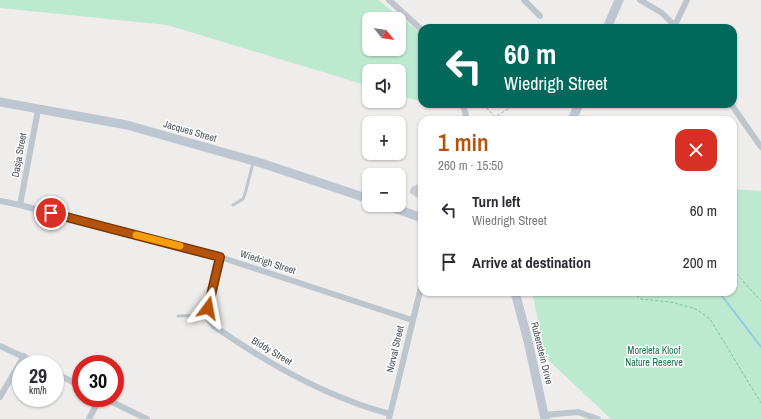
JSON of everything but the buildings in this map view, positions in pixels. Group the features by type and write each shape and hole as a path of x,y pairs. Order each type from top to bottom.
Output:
{"street":[{"path":"389,0 418,26"},
{"path":"524,0 540,16"},
{"path":"609,24 619,0"},
{"path":"640,0 662,12 673,24"},
{"path":"677,24 687,0"},
{"name":"Jacques Street","path":"0,102 127,125 253,161 362,197"},
{"path":"734,108 761,147"},
{"name":"Dasja Street","path":"20,205 38,110"},
{"name":"Wiedrigh Street","path":"0,201 220,257 412,320"},
{"path":"405,212 418,217"},
{"path":"208,315 220,257"},
{"name":"Norval Street","path":"390,417 418,296"},
{"name":"Rubenstein Drive","path":"516,296 545,417"},
{"name":"Biddy Street","path":"208,315 214,326 255,354 288,373 336,396 390,417"},
{"path":"0,346 22,355"},
{"path":"0,397 12,376"},
{"path":"89,419 95,407"},
{"path":"122,407 147,419"},
{"path":"545,417 578,412 598,419"}],"lane":[{"path":"233,205 243,199 253,161"},
{"path":"178,316 208,315"}],"path":[{"path":"487,108 494,116"},
{"path":"497,116 510,108"},
{"path":"737,274 761,301"},
{"path":"638,296 641,299 671,302 696,309 710,319 761,403"}],"green space":[{"path":"0,0 378,0 394,12 362,12 362,56 406,56 406,22 418,31 418,101 406,97 406,64 362,64 362,84 167,25 0,8"},
{"name":"Moreleta Kloof Nature Reserve","path":"737,189 761,191 761,419 611,419 546,358 533,296 737,296"}],"waterway":[{"path":"722,296 761,347"}],"slow traffic":[{"path":"136,235 180,246"}],"route":[{"path":"51,213 220,257 208,308"}]}
